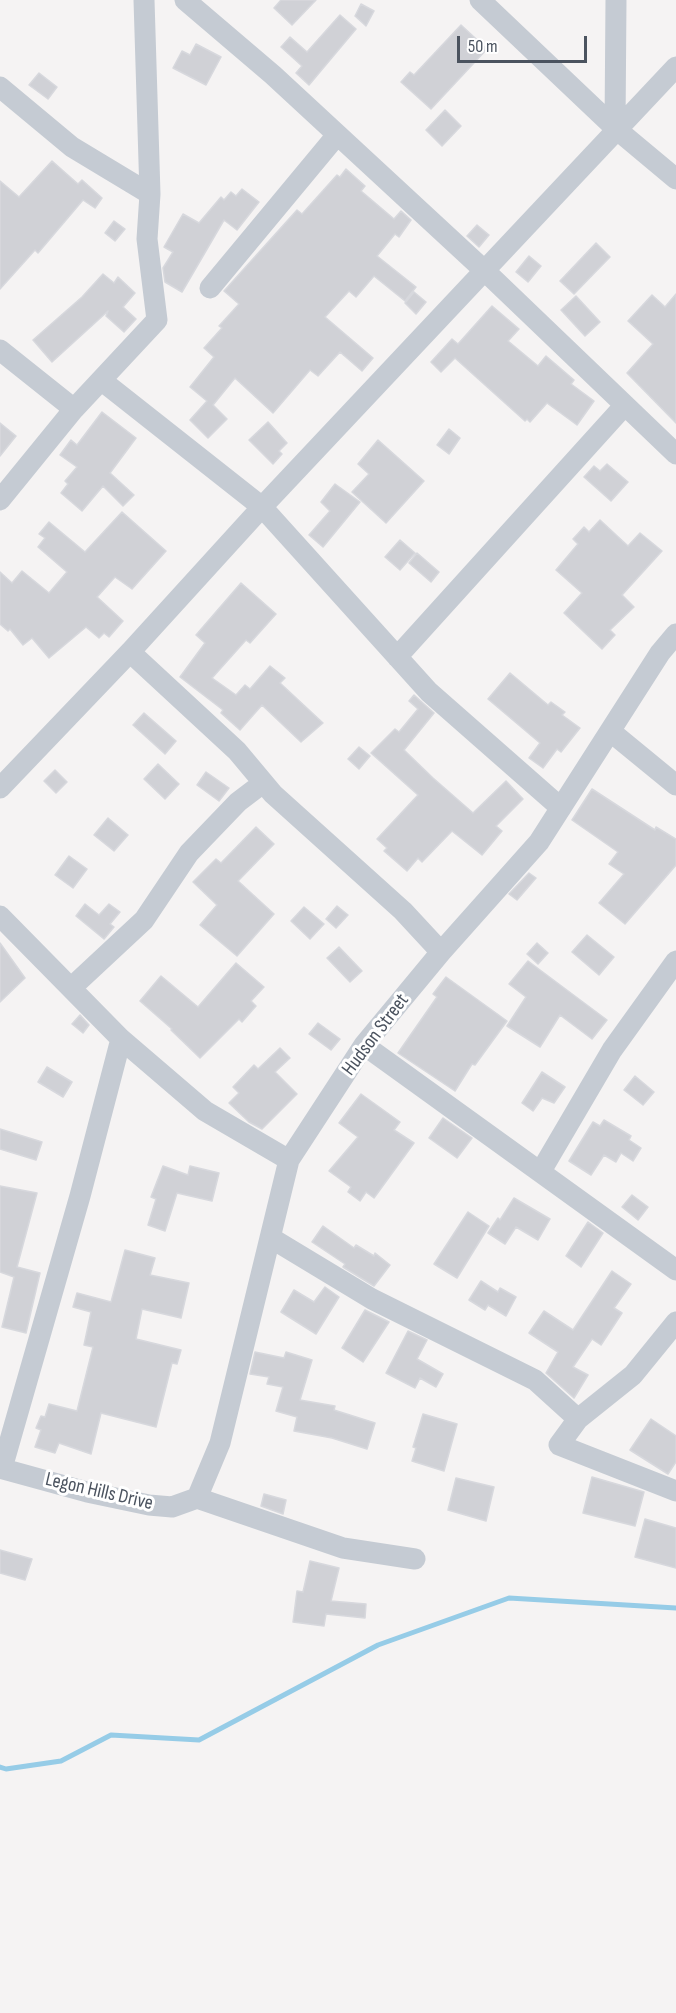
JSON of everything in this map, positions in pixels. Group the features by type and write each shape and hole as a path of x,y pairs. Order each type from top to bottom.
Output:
{"street":[{"path":"0,500 75,409 157,320 147,239 150,194 144,0"},
{"path":"185,0 273,75 486,272 676,454"},
{"path":"480,0 615,128 676,179"},
{"path":"615,128 616,0"},
{"path":"0,788 130,652 262,507 486,272 615,128 676,67"},
{"path":"0,87 72,147 150,194"},
{"path":"210,288 337,135"},
{"path":"0,350 75,409"},
{"path":"101,380 262,507 429,692 561,808"},
{"path":"397,657 624,405"},
{"name":"Hudson Street","path":"197,1498 220,1443 289,1160 364,1046 441,952 539,842 660,653 676,634"},
{"path":"130,652 237,751 264,783 403,911 441,952"},
{"path":"610,731 676,785"},
{"path":"71,988 144,920 189,853 238,802 264,783"},
{"path":"0,916 121,1039 205,1111 289,1160"},
{"path":"541,1171 612,1050 676,961"},
{"path":"1,1468 80,1196 121,1039"},
{"path":"364,1046 676,1269"},
{"path":"271,1239 372,1299 535,1380 578,1419"},
{"path":"676,1322 633,1376 578,1419 559,1445 676,1491"},
{"name":"Legon Hills Drive","path":"1,1468 87,1492 148,1505 172,1507 197,1498"},
{"path":"197,1498 344,1548 415,1559"}],"building":[{"path":"281,0 316,0 292,25 274,8"},
{"path":"361,4 374,11 366,26 355,16"},
{"path":"340,15 356,29 309,85 296,73 302,66 281,47 290,37 307,52"},
{"path":"461,25 487,49 431,109 401,82 410,72 414,75"},
{"path":"196,44 221,57 206,85 173,68 182,51 190,55"},
{"path":"39,73 57,87 48,99 29,85"},
{"path":"445,110 461,126 442,146 426,130"},
{"path":"52,161 78,184 82,180 102,198 95,208 83,200 38,253 35,250 0,289 0,181 19,197"},
{"path":"346,169 365,186 361,191 394,219 401,211 411,220 399,237 395,234 377,256 416,287 405,301 374,276 356,297 349,291 325,317 373,358 362,371 340,352 318,376 310,370 273,413 235,378 213,405 227,419 208,438 190,420 207,401 190,387 214,357 204,348 222,328 219,326 239,304 224,291 297,210 302,214 337,175 340,177"},
{"path":"242,189 259,202 237,230 224,220 182,292 165,282 163,268 173,252 164,247 183,214 199,223 221,197 224,200 231,192 236,196"},
{"path":"114,221 125,229 115,241 105,233"},
{"path":"477,225 489,235 479,247 467,236"},
{"path":"596,243 610,257 574,294 560,281"},
{"path":"529,256 541,266 528,282 516,272"},
{"path":"103,274 114,283 118,277 135,293 123,307 136,319 124,332 106,316 108,311 52,362 33,340 82,297"},
{"path":"414,292 426,302 416,314 405,303"},
{"path":"676,294 676,423 627,373 653,344 628,321 652,295 665,307"},
{"path":"576,296 600,322 585,336 561,310"},
{"path":"492,306 519,329 508,341 538,366 546,356 574,380 571,384 594,401 577,425 547,403 530,422 527,419 525,421 455,358 441,372 431,362 452,339 458,344"},
{"path":"102,412 136,438 110,473 134,495 123,506 103,486 82,511 61,493 68,484 65,481 77,467 60,455 71,440 77,445"},
{"path":"268,422 287,443 279,451 282,454 273,464 249,440"},
{"path":"0,423 16,436 0,456"},
{"path":"449,429 460,438 449,454 437,445"},
{"path":"378,440 424,481 386,523 352,492 369,474 358,464"},
{"path":"607,464 628,482 611,501 584,477 594,466 600,471"},
{"path":"335,484 360,502 323,547 309,535 330,511 321,502"},
{"path":"122,512 166,551 132,589 115,577 97,597 123,621 109,637 104,633 99,638 86,627 49,658 32,638 23,645 10,629 8,631 0,624 0,572 12,583 22,571 49,593 67,572 38,547 45,538 39,534 49,522 85,552"},
{"path":"600,520 628,546 640,533 662,551 622,595 634,607 610,630 615,635 602,649 564,613 582,593 556,570 578,544 573,539 584,527 589,532"},
{"path":"400,540 415,553 400,570 385,557"},
{"path":"417,553 439,572 431,582 409,563"},
{"path":"241,583 276,614 250,643 246,640 212,678 236,695 245,685 250,689 270,666 285,678 280,683 323,723 301,742 262,705 240,730 221,713 223,710 180,677 205,643 196,635"},
{"path":"510,673 548,705 551,702 565,712 562,715 580,728 561,752 557,749 543,768 529,758 540,743 488,699"},
{"path":"414,695 434,713 404,750 433,778 473,813 506,781 523,799 496,826 502,831 482,855 452,831 422,862 418,858 407,871 384,851 387,848 377,839 418,795 371,753 395,729 399,732 418,709 409,701"},
{"path":"144,713 176,741 165,754 133,725"},
{"path":"359,747 370,756 359,769 348,759"},
{"path":"158,764 179,784 165,799 144,779"},
{"path":"55,770 67,782 56,793 44,781"},
{"path":"206,772 229,788 219,801 197,785"},
{"path":"592,789 655,830 656,827 676,839 676,865 625,924 599,903 624,874 609,864 618,852 572,820"},
{"path":"108,818 128,835 114,851 94,835"},
{"path":"256,827 274,844 238,881 274,914 237,956 200,925 217,905 193,882 216,859 221,863"},
{"path":"69,856 87,869 73,888 55,875"},
{"path":"529,873 536,878 517,900 509,894"},
{"path":"85,904 99,915 109,904 120,912 110,924 114,927 104,939 76,916"},
{"path":"337,906 348,915 336,928 326,919"},
{"path":"304,907 324,924 310,939 291,921"},
{"path":"587,935 614,957 599,975 572,952"},
{"path":"0,943 25,978 0,1002"},
{"path":"537,943 548,953 538,964 527,954"},
{"path":"339,947 362,971 350,982 327,958"},
{"path":"528,961 607,1020 592,1039 560,1015 540,1047 507,1026 526,997 509,984"},
{"path":"236,963 264,987 251,1001 256,1006 242,1022 239,1019 200,1058 140,1001 161,976 198,1007"},
{"path":"446,977 507,1021 475,1065 472,1064 455,1091 398,1053 437,997 433,994"},
{"path":"80,1015 89,1025 83,1033 72,1024"},
{"path":"318,1023 340,1039 331,1050 309,1034"},
{"path":"280,1048 290,1058 275,1072 297,1094 262,1129 249,1122 229,1103 239,1093 233,1087 254,1065 258,1069"},
{"path":"47,1067 72,1082 63,1097 38,1082"},
{"path":"542,1072 565,1087 554,1103 542,1098 533,1111 522,1103"},
{"path":"635,1076 654,1092 643,1105 624,1090"},
{"path":"361,1094 400,1122 394,1130 414,1143 374,1198 366,1192 360,1201 348,1192 351,1187 329,1171 358,1137 339,1123"},
{"path":"443,1118 472,1138 457,1158 429,1138"},
{"path":"604,1120 631,1136 629,1140 641,1148 633,1161 621,1153 616,1162 604,1155 591,1175 569,1161 593,1122 600,1126"},
{"path":"0,1129 42,1142 36,1160 0,1149"},
{"path":"163,1166 188,1175 190,1166 219,1173 212,1201 177,1193 165,1231 148,1225 156,1199 151,1197"},
{"path":"0,1186 37,1193 17,1267 40,1273 26,1333 2,1327 14,1277 0,1272"},
{"path":"632,1195 648,1207 638,1220 622,1207"},
{"path":"514,1198 550,1219 538,1240 516,1227 505,1244 488,1233 498,1218 500,1220"},
{"path":"468,1212 489,1226 457,1278 434,1264"},
{"path":"588,1222 603,1233 581,1267 566,1256"},
{"path":"323,1226 354,1248 356,1245 374,1256 375,1253 390,1265 374,1286 343,1267 345,1264 312,1242"},
{"path":"125,1250 155,1258 150,1275 189,1283 181,1318 142,1309 136,1339 181,1350 177,1364 172,1363 156,1427 101,1413 91,1454 59,1443 55,1453 35,1447 41,1430 36,1428 41,1416 45,1417 49,1404 77,1411 93,1347 84,1345 91,1312 73,1307 77,1293 111,1302"},
{"path":"612,1271 631,1284 614,1308 622,1313 601,1345 592,1339 573,1367 588,1375 574,1398 546,1373 558,1352 529,1333 544,1311 573,1330"},
{"path":"481,1281 498,1292 500,1288 516,1297 506,1316 488,1305 485,1310 469,1300"},
{"path":"325,1287 339,1297 316,1334 281,1312 294,1290 314,1302"},
{"path":"365,1310 389,1322 363,1362 342,1348"},
{"path":"408,1331 427,1340 417,1359 443,1374 436,1387 420,1378 415,1388 386,1373"},
{"path":"255,1352 284,1358 286,1352 312,1360 300,1400 335,1406 334,1410 375,1423 367,1449 332,1438 294,1431 297,1417 276,1411 283,1387 267,1384 269,1377 250,1374"},
{"path":"423,1414 457,1424 444,1471 412,1461 416,1448 413,1447"},
{"path":"651,1419 676,1436 676,1462 668,1474 630,1450"},
{"path":"592,1477 644,1492 635,1526 583,1513"},
{"path":"456,1478 494,1487 486,1521 448,1510"},
{"path":"264,1494 286,1500 283,1514 261,1506"},
{"path":"645,1519 676,1528 676,1568 635,1557"},
{"path":"0,1550 32,1559 25,1580 0,1573"},
{"path":"310,1561 339,1568 331,1601 366,1604 365,1618 326,1614 324,1626 293,1622 297,1591 303,1592"}],"waterway":[{"path":"0,1767 6,1769 61,1761 111,1735 199,1740 378,1645 509,1598 676,1608"}]}
